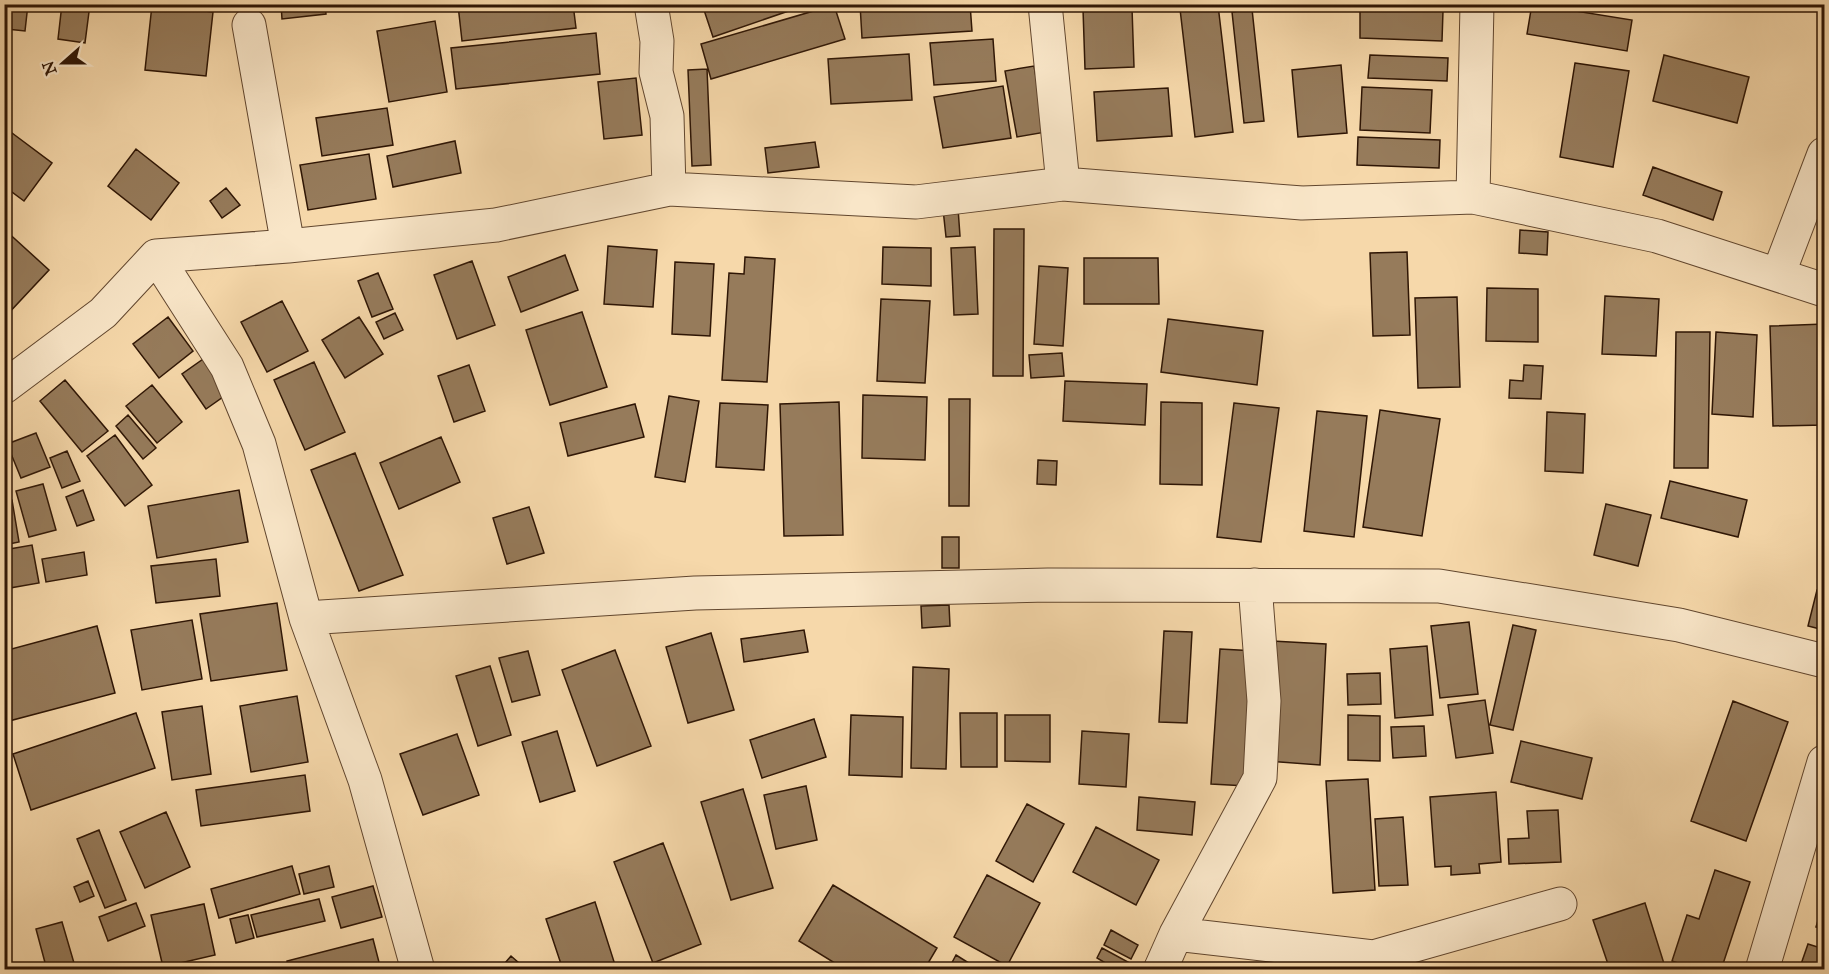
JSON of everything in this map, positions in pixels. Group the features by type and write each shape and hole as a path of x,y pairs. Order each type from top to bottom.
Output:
{"street":[{"path":"651,4 657,41 656,72 667,116 669,189"},
{"path":"1045,4 1064,184"},
{"path":"1473,196 1477,4"},
{"path":"249,26 288,246"},
{"path":"1778,274 1824,154"},
{"path":"4,387 104,313 156,256 288,246 496,225 669,189 916,202 1064,184 1302,203 1473,196 1657,236 1824,290"},
{"path":"156,256 227,367 259,444 306,618 364,780 418,969"},
{"path":"306,618 695,593 1048,585 1439,586 1679,625 1824,661"},
{"path":"1160,969 1176,934 1260,778 1264,701 1255,585"},
{"path":"1762,969 1824,762"},
{"path":"1176,934 1376,963 1560,904"}],"building":[{"path":"10,4 28,4 25,31 7,29"},
{"path":"62,4 90,4 85,43 58,39"},
{"path":"281,4 325,4 326,14 282,19"},
{"path":"573,4 576,28 462,41 458,5"},
{"path":"702,4 809,4 713,37"},
{"path":"860,4 970,4 972,31 862,38"},
{"path":"1532,4 1632,20 1627,51 1527,34"},
{"path":"152,5 213,12 206,76 145,70"},
{"path":"834,5 845,39 711,79 701,44"},
{"path":"1218,5 1233,132 1195,137 1180,9"},
{"path":"1360,7 1443,11 1442,41 1360,38"},
{"path":"1132,8 1134,67 1085,69 1083,9"},
{"path":"1252,9 1264,121 1244,123 1232,12"},
{"path":"435,21 447,92 389,102 377,31"},
{"path":"596,33 600,74 456,89 451,48"},
{"path":"993,39 996,81 934,85 930,43"},
{"path":"909,54 912,100 831,104 828,59"},
{"path":"1370,55 1448,58 1447,81 1368,78"},
{"path":"1664,55 1749,77 1737,123 1653,101"},
{"path":"1575,63 1629,71 1613,167 1560,157"},
{"path":"1341,65 1347,133 1298,137 1292,70"},
{"path":"1034,66 1046,132 1017,137 1005,71"},
{"path":"707,69 711,165 692,166 688,70"},
{"path":"636,78 642,135 604,139 598,82"},
{"path":"1003,86 1011,138 943,148 934,97"},
{"path":"1362,87 1432,90 1430,133 1360,130"},
{"path":"1168,88 1172,136 1097,141 1094,92"},
{"path":"387,108 393,145 322,156 316,118"},
{"path":"4,127 52,163 24,201 4,186"},
{"path":"1358,137 1440,140 1439,168 1357,165"},
{"path":"455,141 461,173 393,187 387,156"},
{"path":"815,142 819,167 768,173 765,148"},
{"path":"136,149 179,183 151,220 108,186"},
{"path":"369,154 376,199 308,210 300,165"},
{"path":"1653,167 1722,192 1713,220 1643,195"},
{"path":"226,188 240,205 222,218 210,201"},
{"path":"958,208 960,236 946,237 943,209"},
{"path":"4,229 49,270 4,318"},
{"path":"994,229 1024,229 1023,376 993,376"},
{"path":"1520,230 1548,232 1547,255 1519,253"},
{"path":"608,246 657,250 653,307 604,304"},
{"path":"883,247 931,248 931,286 882,284"},
{"path":"975,247 978,314 954,315 951,248"},
{"path":"1407,252 1410,335 1373,336 1370,253"},
{"path":"565,255 578,290 521,312 508,277"},
{"path":"745,257 775,259 767,382 722,380 729,273 744,274"},
{"path":"1084,258 1158,258 1159,304 1084,304"},
{"path":"472,261 495,325 457,339 434,275"},
{"path":"675,262 714,264 710,336 672,334"},
{"path":"1039,266 1068,268 1063,346 1034,344"},
{"path":"378,273 393,309 372,317 358,281"},
{"path":"1487,288 1538,289 1538,342 1486,341"},
{"path":"1605,296 1659,299 1656,356 1602,354"},
{"path":"1457,297 1460,387 1418,388 1415,298"},
{"path":"881,299 930,301 925,383 877,381"},
{"path":"282,301 308,351 267,372 241,322"},
{"path":"582,312 607,387 550,405 526,330"},
{"path":"395,313 403,330 384,339 376,322"},
{"path":"168,317 193,351 159,378 133,344"},
{"path":"359,317 383,354 345,378 322,340"},
{"path":"1168,319 1263,331 1257,385 1161,372"},
{"path":"1824,324 1824,425 1773,426 1770,326"},
{"path":"1676,332 1710,332 1708,468 1674,468"},
{"path":"1716,332 1757,335 1753,417 1712,414"},
{"path":"1062,353 1064,376 1031,378 1029,355"},
{"path":"206,357 230,392 206,409 182,374"},
{"path":"314,362 345,432 305,450 274,380"},
{"path":"469,365 485,411 454,422 438,376"},
{"path":"1524,365 1543,366 1541,399 1509,398 1510,380 1523,381"},
{"path":"65,380 108,431 82,452 40,401"},
{"path":"1065,381 1147,384 1145,425 1063,421"},
{"path":"152,385 182,422 157,443 126,406"},
{"path":"863,395 927,397 925,460 862,458"},
{"path":"669,396 699,401 685,482 655,477"},
{"path":"949,399 970,399 969,506 949,506"},
{"path":"839,402 843,535 784,536 780,404"},
{"path":"1161,402 1202,403 1202,485 1160,484"},
{"path":"720,403 768,405 764,470 716,467"},
{"path":"1234,403 1279,408 1261,542 1217,537"},
{"path":"635,404 644,437 568,456 560,423"},
{"path":"1380,410 1440,419 1422,536 1363,527"},
{"path":"1317,411 1367,416 1354,537 1304,531"},
{"path":"1547,412 1585,414 1583,473 1545,471"},
{"path":"128,415 156,448 143,459 116,426"},
{"path":"36,433 50,467 21,478 7,444"},
{"path":"115,435 152,485 125,506 87,456"},
{"path":"441,437 460,482 399,509 380,463"},
{"path":"67,451 80,481 62,488 50,458"},
{"path":"355,453 403,575 359,591 311,470"},
{"path":"1038,460 1057,461 1056,485 1037,484"},
{"path":"1670,481 1747,500 1738,537 1661,518"},
{"path":"43,484 56,530 29,537 16,491"},
{"path":"83,490 94,520 77,526 66,497"},
{"path":"239,490 248,542 157,558 148,506"},
{"path":"12,500 19,542 4,545 4,501"},
{"path":"1606,504 1651,515 1638,566 1594,555"},
{"path":"529,507 544,553 507,564 493,518"},
{"path":"942,537 959,537 959,568 942,568"},
{"path":"32,545 39,583 4,589 4,550"},
{"path":"84,552 87,575 46,582 42,559"},
{"path":"216,559 220,596 156,603 151,566"},
{"path":"1817,590 1824,591 1824,630 1808,626"},
{"path":"277,603 287,670 211,681 200,614"},
{"path":"949,605 950,626 922,628 921,606"},
{"path":"192,620 202,679 142,690 131,630"},
{"path":"1469,622 1478,694 1440,698 1431,626"},
{"path":"1513,625 1536,630 1513,730 1490,725"},
{"path":"97,626 115,693 9,721 4,703 4,651"},
{"path":"804,630 808,652 744,662 741,639"},
{"path":"1164,631 1192,632 1187,723 1159,722"},
{"path":"711,633 734,710 688,723 666,647"},
{"path":"1272,641 1326,644 1320,765 1266,761"},
{"path":"1427,646 1433,715 1395,718 1390,649"},
{"path":"1220,649 1256,651 1247,786 1211,784"},
{"path":"615,650 651,746 597,766 562,670"},
{"path":"528,651 540,695 512,702 499,658"},
{"path":"490,666 511,735 478,746 456,676"},
{"path":"913,667 949,669 946,769 911,768"},
{"path":"1380,673 1381,704 1348,705 1347,674"},
{"path":"297,696 308,762 251,772 240,706"},
{"path":"1485,700 1493,753 1456,758 1448,705"},
{"path":"1733,701 1788,722 1746,841 1691,821"},
{"path":"202,706 211,774 172,780 162,712"},
{"path":"136,713 155,768 31,810 13,754"},
{"path":"960,713 997,713 997,767 961,767"},
{"path":"851,715 903,717 902,777 849,775"},
{"path":"1005,715 1050,715 1050,762 1005,761"},
{"path":"1348,715 1380,716 1380,761 1348,760"},
{"path":"814,719 826,757 762,778 750,740"},
{"path":"1424,726 1426,756 1393,758 1391,727"},
{"path":"557,731 575,791 540,802 522,742"},
{"path":"1082,731 1129,734 1126,787 1079,784"},
{"path":"457,734 479,795 423,815 400,754"},
{"path":"1521,741 1592,758 1582,799 1511,782"},
{"path":"305,775 310,811 201,826 196,790"},
{"path":"1368,779 1375,890 1333,893 1326,781"},
{"path":"806,786 817,840 776,849 764,795"},
{"path":"743,789 773,888 731,900 701,802"},
{"path":"1496,792 1501,862 1479,864 1480,873 1451,875 1451,866 1435,867 1430,797"},
{"path":"1139,797 1195,802 1192,835 1137,830"},
{"path":"1027,804 1064,824 1033,882 996,861"},
{"path":"1558,810 1561,862 1509,864 1508,839 1529,838 1527,811"},
{"path":"166,812 190,867 145,888 120,832"},
{"path":"1403,817 1408,885 1379,886 1375,819"},
{"path":"1096,827 1159,860 1136,905 1073,872"},
{"path":"99,830 126,900 105,908 77,839"},
{"path":"663,843 701,944 653,963 614,862"},
{"path":"292,866 300,894 219,918 211,889"},
{"path":"329,866 334,887 304,894 299,874"},
{"path":"1715,870 1750,882 1721,970 1683,970 1684,965 1672,961 1687,915 1699,919"},
{"path":"987,875 1040,903 1007,966 954,937"},
{"path":"88,881 94,896 80,902 74,887"},
{"path":"833,885 937,948 924,970 846,970 799,941"},
{"path":"373,886 382,917 341,928 332,897"},
{"path":"319,899 325,921 257,937 251,915"},
{"path":"1824,901 1824,929 1816,927"},
{"path":"595,902 616,968 611,970 563,970 546,919"},
{"path":"136,903 145,926 108,941 99,917"},
{"path":"1645,903 1666,970 1610,970 1593,920"},
{"path":"204,904 215,955 163,967 151,915"},
{"path":"248,915 254,938 236,943 230,919"},
{"path":"62,922 74,963 47,970 36,929"},
{"path":"1111,930 1138,945 1131,959 1104,945"},
{"path":"373,939 381,970 289,970 287,961"},
{"path":"1808,944 1824,949 1824,970 1799,970"},
{"path":"1102,948 1128,962 1124,970 1117,970 1097,958"},
{"path":"1301,952 1332,967 1331,970 1293,970"},
{"path":"956,955 980,970 948,970"},
{"path":"511,956 527,970 499,970"}]}
